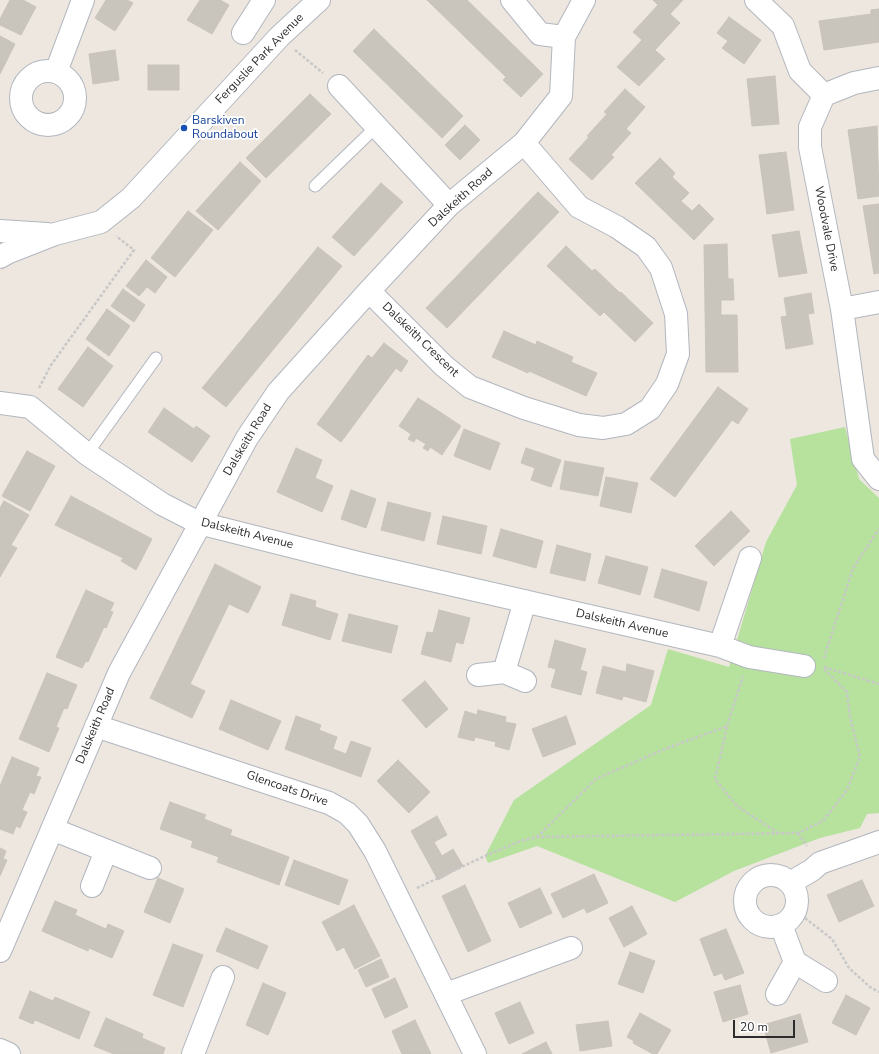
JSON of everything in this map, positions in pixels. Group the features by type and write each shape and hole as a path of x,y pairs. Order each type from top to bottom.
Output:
{"street":[{"path":"56,72 83,0"},
{"path":"243,32 264,0"},
{"name":"Ferguslie Park Avenue","path":"0,257 55,234 101,222 131,198 279,37 319,0"},
{"path":"512,0 540,34 564,38"},
{"name":"Dalskeith Road","path":"0,951 119,673 199,523 247,438 278,392 369,291 449,205 524,143 561,96 564,38 584,0"},
{"path":"756,0 783,26 800,71 824,94 854,83 879,78"},
{"path":"339,86 449,205"},
{"name":"Woodvale Drive","path":"824,94 810,127 810,147 842,309 863,459 879,479"},
{"name":"Dalskeith Crescent","path":"369,291 444,366 470,387 524,408 578,425 603,428 626,424 650,409 668,384 678,354 676,314 661,268 646,248 617,227 579,207 524,143"},
{"name":"Ferguslie Park Avenue","path":"0,231 55,234"},
{"path":"842,309 879,302"},
{"path":"0,403 30,407"},
{"name":"Dalskeith Avenue","path":"30,407 86,454 162,504 199,523 362,564 720,646 750,657 812,666"},
{"path":"720,646 750,558"},
{"path":"504,672 525,601"},
{"path":"478,674 504,672 525,681"},
{"name":"Glencoats Drive","path":"96,726 329,803 347,814 358,824 375,851 475,1054"},
{"path":"52,829 150,868"},
{"path":"790,883 812,870 820,863 879,842"},
{"path":"92,886 106,851"},
{"path":"777,994 795,962 788,918 797,896 790,883 783,878 766,876 754,882 746,893 747,910 752,918 758,924 767,927 788,918"},
{"path":"446,994 571,948"},
{"path":"795,962 826,981"},
{"path":"193,1054 223,977"},
{"path":"0,1050 10,1054"}],"lane":[{"path":"315,186 376,127"},
{"path":"86,454 156,358"}],"path":[{"path":"279,37 339,86"},
{"path":"30,407 51,365 134,250 101,222"},
{"path":"812,666 853,568 879,529"},
{"path":"750,657 727,726 715,779 737,806 778,834"},
{"path":"812,666 879,684"},
{"path":"397,897 485,856 520,841 536,837 798,833 823,821 847,790 860,757 850,716 847,692 812,666"},
{"path":"536,837 596,779 665,749 727,726"},
{"path":"788,918 832,939 849,968 870,987 879,992"}],"green space":[{"path":"845,427 859,479 879,498 879,813 867,814 860,828 820,838 734,871 675,902 537,846 488,863 485,856 514,800 651,705 668,649 729,667 766,542 797,485 790,439"}],"building":[{"path":"10,0 23,0 36,7 21,35 0,25 0,19"},
{"path":"106,0 127,0 133,3 115,31 95,18"},
{"path":"200,0 220,0 229,5 212,34 187,20"},
{"path":"427,0 467,0 543,74 521,97 503,80 506,77"},
{"path":"653,0 683,0 670,14 680,23 655,50 665,59 639,86 617,67 642,40 633,32 658,5"},
{"path":"879,9 879,42 824,50 819,21 871,14 871,10"},
{"path":"729,17 761,40 744,64 722,48 728,41 717,33"},
{"path":"374,29 463,116 442,138 353,51"},
{"path":"0,36 15,44 0,74"},
{"path":"115,50 119,80 93,84 89,54"},
{"path":"148,65 179,65 179,90 148,90"},
{"path":"775,76 779,124 752,126 747,79"},
{"path":"625,89 645,107 626,129 631,133 611,155 614,157 592,180 569,159 607,114 604,112"},
{"path":"310,94 331,114 266,178 246,158"},
{"path":"465,125 480,140 460,160 445,145"},
{"path":"877,126 879,196 858,199 848,130"},
{"path":"786,152 794,210 767,214 759,155"},
{"path":"660,158 675,173 672,177 689,193 681,201 692,211 699,204 714,219 694,240 635,183"},
{"path":"240,162 261,181 218,230 196,211"},
{"path":"381,183 403,202 354,256 332,237"},
{"path":"538,192 559,212 447,328 426,308"},
{"path":"879,204 879,273 874,274 863,206"},
{"path":"188,211 213,230 175,277 151,258"},
{"path":"799,231 807,273 779,277 772,235"},
{"path":"727,244 728,279 733,279 734,300 721,300 721,315 737,315 738,372 706,372 704,245"},
{"path":"566,246 592,271 595,269 620,293 621,292 653,323 635,342 604,312 600,316 547,266"},
{"path":"318,247 342,266 226,407 202,388"},
{"path":"146,260 167,277 155,293 147,287 139,296 126,286"},
{"path":"123,289 145,305 134,322 111,306"},
{"path":"811,293 814,313 808,314 813,344 786,349 781,317 787,316 784,298"},
{"path":"107,309 130,326 109,356 86,339"},
{"path":"504,331 536,345 537,341 573,357 571,362 597,373 586,396 529,371 528,373 492,357"},
{"path":"384,343 408,361 401,372 396,368 341,442 317,424 368,355 372,358"},
{"path":"88,347 113,366 83,407 58,389"},
{"path":"718,387 748,409 738,424 732,420 675,497 650,479"},
{"path":"418,398 440,412 421,441 416,438 414,442 408,439 411,434 399,426"},
{"path":"164,408 194,429 196,426 210,436 192,462 148,432"},
{"path":"440,412 461,426 442,455 430,447 428,451 423,448 426,444 421,441"},
{"path":"464,429 500,443 490,470 454,456"},
{"path":"296,448 322,460 315,478 333,486 322,512 277,492"},
{"path":"526,448 561,460 551,487 531,480 535,468 521,463"},
{"path":"27,451 55,466 30,511 2,496"},
{"path":"565,461 604,468 598,496 560,489"},
{"path":"606,477 638,483 631,513 600,506"},
{"path":"351,490 376,499 366,528 341,519"},
{"path":"71,496 152,539 136,570 121,561 123,558 55,525"},
{"path":"4,501 29,515 11,545 17,548 0,577 0,508"},
{"path":"388,502 431,513 424,541 381,530"},
{"path":"731,511 750,531 714,566 695,546"},
{"path":"443,516 487,526 481,554 437,544"},
{"path":"501,529 543,541 536,568 493,556"},
{"path":"557,545 591,554 585,581 550,573"},
{"path":"606,556 648,567 640,595 598,583"},
{"path":"215,564 261,587 248,613 229,604 190,684 205,691 192,718 150,698"},
{"path":"662,569 707,582 699,611 654,597"},
{"path":"86,590 114,603 110,611 113,612 106,628 104,627 88,662 86,661 82,668 56,657"},
{"path":"291,594 316,601 315,607 338,614 330,640 282,625"},
{"path":"439,610 470,618 463,644 456,642 451,662 421,654 427,632 433,633"},
{"path":"349,614 398,626 391,653 342,641"},
{"path":"555,640 586,649 580,670 587,672 581,695 551,687 556,669 548,667"},
{"path":"627,664 654,671 646,702 623,696 622,700 596,693 603,666 626,672"},
{"path":"47,673 77,685 67,709 64,708 56,727 59,728 49,752 19,739"},
{"path":"425,681 448,709 426,728 402,700"},
{"path":"231,700 281,721 268,750 219,729"},
{"path":"478,710 506,717 505,722 516,724 509,750 495,746 496,742 475,737 474,741 458,737 465,711 477,715"},
{"path":"296,716 321,725 319,730 337,737 333,749 346,754 351,741 371,748 361,777 285,749"},
{"path":"566,716 576,744 543,757 532,729"},
{"path":"12,757 39,768 36,776 41,777 34,794 30,792 22,810 27,812 20,828 16,826 13,834 0,829 0,786"},
{"path":"398,760 430,792 409,813 377,781"},
{"path":"170,802 206,815 204,819 232,830 230,835 289,857 279,885 217,862 219,857 191,847 193,841 160,829"},
{"path":"437,816 447,835 434,842 442,856 453,849 463,866 438,880 411,831"},
{"path":"0,848 6,851 3,859 7,860 0,876"},
{"path":"294,860 348,880 339,905 285,885"},
{"path":"594,874 608,903 587,913 584,908 563,918 551,894"},
{"path":"158,878 184,889 170,923 144,912"},
{"path":"862,880 874,906 839,922 827,895"},
{"path":"465,885 491,941 468,952 442,896"},
{"path":"540,888 552,913 520,928 508,903"},
{"path":"55,901 77,910 75,915 106,929 108,924 124,931 112,958 89,948 88,951 42,931"},
{"path":"354,905 380,956 355,969 344,947 337,951 322,922"},
{"path":"632,906 647,934 624,947 609,918"},
{"path":"226,928 268,946 258,969 216,951"},
{"path":"726,929 744,973 725,980 722,973 714,976 700,939"},
{"path":"173,944 203,955 183,1007 153,995"},
{"path":"630,952 655,961 643,993 618,984"},
{"path":"381,959 389,977 366,987 358,970"},
{"path":"395,978 408,1007 385,1018 372,989"},
{"path":"263,983 286,993 268,1035 246,1025"},
{"path":"740,985 748,1014 723,1022 714,992"},
{"path":"30,991 53,1001 55,997 90,1012 79,1039 35,1020 33,1024 19,1018"},
{"path":"846,995 870,1008 856,1035 832,1023"},
{"path":"520,1002 534,1033 509,1044 495,1013"},
{"path":"640,1013 671,1030 657,1054 653,1054 633,1043 634,1041 627,1037"},
{"path":"800,1014 808,1042 771,1053 763,1025"},
{"path":"106,1018 143,1034 142,1038 165,1048 163,1054 114,1054 94,1046"},
{"path":"415,1020 431,1054 402,1054 392,1031"},
{"path":"608,1021 612,1046 580,1051 576,1025"},
{"path":"546,1042 552,1054 522,1054"}],"place":[{"name":"Barskiven Roundabout","path":"184,128"}]}
